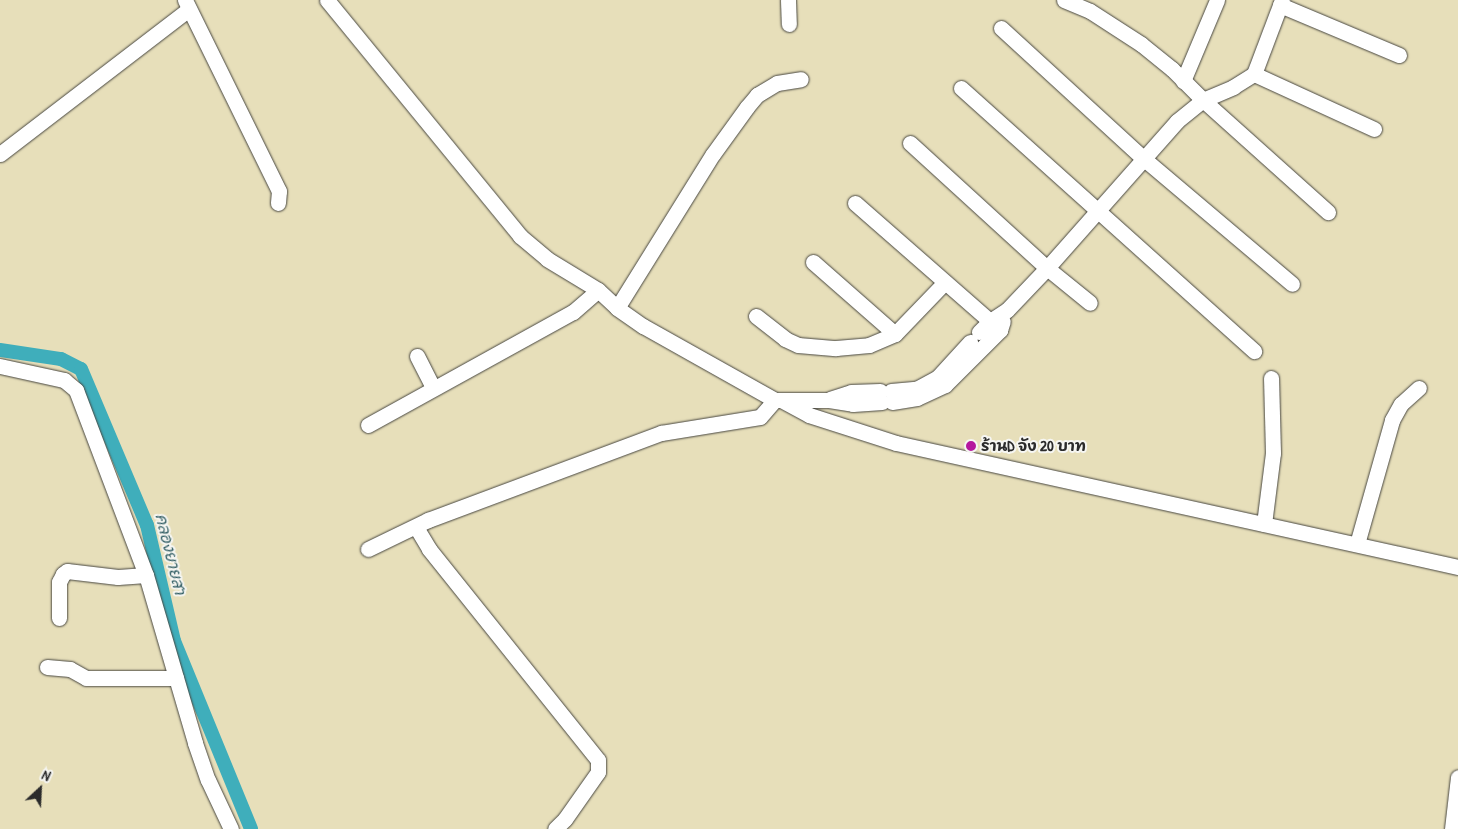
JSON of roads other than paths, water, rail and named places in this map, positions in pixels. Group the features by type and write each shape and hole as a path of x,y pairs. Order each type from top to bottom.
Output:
{"street":[{"path":"327,0 520,236 548,259 598,290 617,308 708,364 778,400 809,415 896,443 1458,567"},
{"path":"788,0 789,24"},
{"path":"1064,0 1090,11 1116,26 1172,69 1203,100 1328,212"},
{"path":"1183,81 1217,0"},
{"path":"368,549 428,520 661,433 760,417 778,400 829,400 853,404 886,397 941,381 995,326 1007,310 1047,268 1177,121 1203,100 1233,87 1254,74 1281,2 1400,55"},
{"path":"0,154 187,4 279,191 278,203"},
{"path":"1001,28 1143,158 1292,284"},
{"path":"1254,74 1374,129"},
{"path":"617,308 713,154 747,107 757,95 777,84 801,79"},
{"path":"961,88 1254,350"},
{"path":"910,143 1047,268 1090,303"},
{"path":"855,203 995,326"},
{"path":"813,262 895,334"},
{"path":"756,316 785,339 798,345 844,348 869,345 895,334 944,283"},
{"path":"368,425 573,312 598,290"},
{"path":"941,381 974,337 995,326"},
{"path":"417,356 433,388"},
{"path":"0,366 64,380 76,390 146,575 195,743 231,829"},
{"path":"1264,524 1273,453 1271,378"},
{"path":"1357,544 1392,420 1401,404 1419,388"},
{"path":"416,527 428,549 598,760 598,772 565,819 555,829"},
{"path":"59,618 59,582 67,571 118,577 146,575"},
{"path":"47,667 70,669 86,678 176,678"},
{"path":"1452,829 1458,777"}],"waterway":[{"name":"คลองยายสา","path":"0,350 61,359 81,369 147,525 174,641 251,829"}],"place":[{"name":"ร้านD จัง 20 บาท","path":"971,446"}]}
